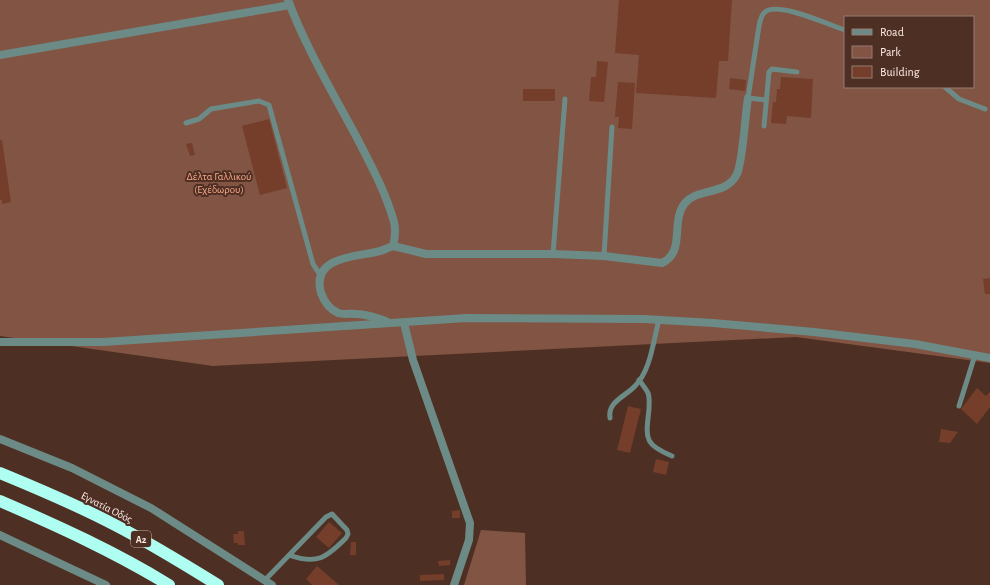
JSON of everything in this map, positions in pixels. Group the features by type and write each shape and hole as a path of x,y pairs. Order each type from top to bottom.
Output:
{"highway":[{"name":"Εγνατία Οδός","path":"0,473 61,499 114,525 168,554 218,585"},
{"name":"Α2","path":"0,501 47,521 102,548 169,585"}],"street":[{"path":"0,55 289,2 314,57 368,158 386,198 394,223 395,238 393,246"},
{"path":"392,323 371,316 339,313 331,309 323,300 320,288 321,276 332,262 342,257 375,252 393,246 426,254 553,254 604,256 654,263 662,263 669,260 674,254 678,216 684,204 695,196 725,187 737,175 748,98"},
{"path":"0,342 103,342 466,318 659,320 814,332 915,344 990,358"},
{"path":"404,323 413,360 470,523 469,540 454,585"},
{"path":"0,439 72,468 151,508 268,582"},
{"path":"0,535 106,585"}],"lane":[{"path":"766,100 748,98 759,26 765,12 771,9 784,9 844,30"},
{"path":"764,126 769,72 772,69 797,72"},
{"path":"946,88 959,99 985,109"},
{"path":"553,254 565,100"},
{"path":"186,123 199,119 211,109 259,101 268,105 313,264 316,271 321,276"},
{"path":"604,256 612,127"},
{"path":"610,418 609,412 612,406 636,386 640,380 646,367 659,320"},
{"path":"959,406 975,355"},
{"path":"640,380 648,394 649,402 646,434 655,449 672,456"},
{"path":"268,582 289,555 329,515 335,516 347,530 348,534 346,538 325,556 306,561 289,555"}],"green space":[{"name":"Δέλτα Γαλλικού (Εχέδωρου)","path":"0,0 990,0 990,363 796,337 213,366 0,336"},
{"path":"481,530 525,533 526,585 464,585"}],"building":[{"path":"619,0 732,0 728,61 719,61 716,98 636,93 639,55 615,53"},
{"path":"597,61 608,62 604,102 589,101 591,77 596,77"},
{"path":"781,77 813,79 811,118 787,116 786,124 771,123 773,102 776,102 777,89 780,89"},
{"path":"730,78 746,80 745,91 729,89"},
{"path":"618,82 635,83 632,129 618,128 619,117 615,117"},
{"path":"523,89 555,89 555,101 523,101"},
{"path":"269,119 287,188 260,195 242,126"},
{"path":"0,140 2,140 11,202 2,204 2,200 0,200"},
{"path":"192,143 195,155 190,156 186,144"},
{"path":"990,278 990,294 985,294 983,279"},
{"path":"977,388 986,396 990,392 990,407 977,424 961,409"},
{"path":"628,406 641,409 630,453 617,450"},
{"path":"941,429 958,432 950,443 939,442"},
{"path":"656,459 669,462 666,475 653,472"},
{"path":"460,510 460,518 452,518 452,511"},
{"path":"329,522 342,533 329,548 316,537"},
{"path":"238,531 244,531 245,545 238,545 238,543 234,543 233,534 238,534"},
{"path":"351,542 356,542 356,555 350,555"},
{"path":"450,560 450,565 439,566 438,561"},
{"path":"317,566 339,585 312,585 306,579"},
{"path":"444,574 444,580 420,581 420,575"}]}
